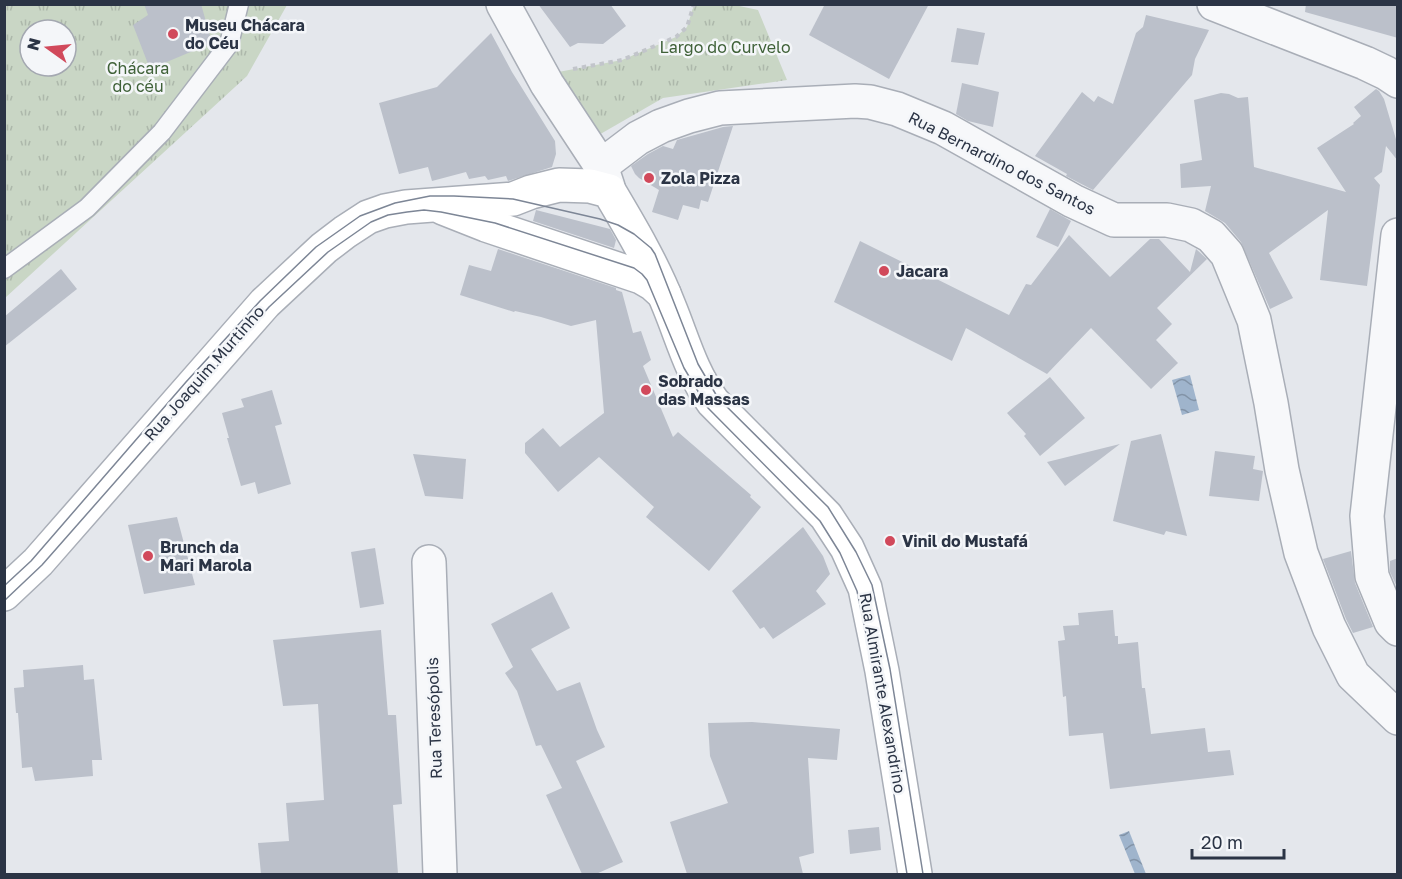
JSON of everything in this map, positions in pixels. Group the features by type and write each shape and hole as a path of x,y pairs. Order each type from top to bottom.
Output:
{"street":[{"name":"Rua Almirante Alexandrino","path":"503,4 547,84 579,131 605,178 664,294 691,366 702,386 713,402 826,516 847,549 865,588 882,671 915,874"},
{"path":"1214,4 1365,63 1398,81"},
{"name":"Rua Bernardino dos Santos","path":"605,178 638,138 688,116 720,108 870,102 897,109 943,129 1072,201 1114,220 1167,220 1191,225 1211,237 1227,254 1254,320 1282,470 1301,553 1329,627 1353,675 1398,718"},
{"name":"Rua Joaquim Murtinho","path":"4,594 46,553 265,303 324,248 345,232 368,217 385,211 419,205 513,199 559,185 590,186 605,178"},
{"name":"Rua Joaquim Murtinho","path":"436,205 496,229 641,277 664,294"},
{"path":"1398,235 1367,516 1372,576 1391,622 1398,629"},
{"name":"Rua Teresópolis","path":"429,562 440,874"}],"lane":[{"path":"4,269 87,208 162,132 229,44 239,4"}],"path":[{"path":"543,75 622,60 676,38 687,27 694,4"}],"green space":[{"name":"Largo do Curvelo","path":"730,4 758,10 787,80 663,98 590,140 553,73 622,60 676,37 687,27 694,5"},
{"name":"Chácara do céu","path":"5,5 287,5 247,76 5,298"}],"water":[{"path":"1190,375 1199,410 1182,415 1172,380"},
{"path":"1129,831 1146,874 1135,874 1119,835"}],"building":[{"name":"Museu Chácara do Céu","path":"144,4 201,4 212,43 150,69 133,25 148,15"},
{"path":"538,4 610,4 626,26 603,44 578,43 570,47"},
{"path":"825,4 929,4 889,79 809,35"},
{"path":"1306,4 1398,4 1398,38 1305,12"},
{"path":"1146,15 1209,30 1195,59 1192,75 1093,190 1035,156 1082,92 1094,102 1098,96 1113,104 1136,33 1143,27"},
{"path":"957,28 985,33 978,65 951,62"},
{"path":"491,33 512,72 555,141 556,154 552,167 508,181 506,176 488,180 485,176 469,179 466,172 432,181 428,167 399,174 379,103 437,87"},
{"path":"962,83 999,92 993,127 968,121 956,114"},
{"path":"1376,89 1384,99 1398,146 1398,161 1386,146 1382,172 1374,178 1380,185 1367,286 1320,280 1328,210 1269,253 1293,298 1270,309 1241,242 1225,223 1205,211 1211,186 1181,188 1180,164 1202,160 1194,100 1221,93 1238,98 1248,97 1254,167 1346,192 1317,148 1354,124 1361,116 1354,107"},
{"path":"733,126 708,202 701,200 699,209 683,205 678,220 652,212 659,190 639,178 631,166 663,146 673,149 677,140"},
{"path":"1050,209 1071,221 1058,247 1036,237"},
{"path":"536,210 610,229 616,240 614,248 533,221"},
{"path":"1069,235 1110,277 1150,239 1159,239 1190,272 1196,249 1207,259 1157,308 1172,324 1156,340 1178,363 1151,389 1091,328 1047,374 966,328 952,361 834,302 860,241 1009,315 1026,284 1031,285"},
{"path":"498,249 616,288 622,292 633,333 641,331 651,360 643,366 673,437 678,432 751,495 750,497 761,507 709,571 646,517 654,507 599,457 558,492 525,453 525,443 543,428 560,447 604,413 596,320 571,326 514,312 460,295 469,265 491,271"},
{"path":"61,269 77,289 4,347 4,317"},
{"path":"1050,377 1085,418 1040,456 1024,436 1026,434 1007,413"},
{"path":"272,390 282,424 275,426 291,484 258,494 255,482 241,486 222,413 244,407 241,399"},
{"path":"1161,434 1187,536 1166,531 1164,535 1113,521 1131,441"},
{"path":"1120,444 1065,486 1047,462"},
{"path":"1215,451 1255,456 1253,469 1263,471 1259,501 1209,496"},
{"path":"413,454 466,459 463,499 425,496"},
{"path":"177,517 195,585 144,594 128,525"},
{"path":"803,527 823,556 830,574 816,591 826,604 773,639 764,627 760,629 732,591"},
{"path":"375,548 384,604 360,608 351,552"},
{"path":"1351,551 1355,583 1373,627 1353,633 1323,559"},
{"path":"1398,558 1398,589 1390,572 1390,561"},
{"path":"552,592 570,628 531,649 557,691 580,682 605,747 576,761 623,862 596,874 582,874 546,795 562,788 541,745 536,746 517,691 505,673 513,667 491,624"},
{"path":"1113,610 1115,636 1118,636 1118,644 1138,642 1142,688 1145,688 1151,734 1205,728 1208,752 1230,750 1234,775 1110,789 1103,733 1069,736 1058,641 1065,640 1063,626 1079,625 1078,613"},
{"path":"381,630 388,715 396,715 402,804 393,805 398,874 261,874 258,843 289,841 286,803 324,800 318,704 283,706 273,640"},
{"path":"83,665 84,680 94,679 102,760 92,760 93,776 35,781 32,767 22,768 14,688 24,687 23,670"},
{"path":"752,722 840,729 837,760 808,758 814,853 799,857 803,874 687,874 670,822 728,803 710,756 708,723"},
{"path":"879,827 881,850 850,854 848,830"}],"tram line":[{"path":"4,586 31,561 186,382 260,301 316,247 360,216 395,203 430,196 454,196 513,199 600,219 634,234 651,248 698,364 718,398 828,507 856,552 872,585 890,669 923,874"},
{"path":"4,601 42,565 269,307 328,252 371,222 388,215 424,210 495,223 634,268 642,274 647,280 684,368 708,408 820,521 840,553 857,591 874,672 907,874"}],"place":[{"name":"Museu Chácara do Céu","path":"173,34"},
{"name":"Zola Pizza","path":"649,178"},
{"name":"Jacara","path":"884,271"},
{"name":"Sobrado das Massas","path":"646,390"},
{"name":"Vinil do Mustafá","path":"890,541"},
{"name":"Brunch da Mari Marola","path":"148,556"}]}
